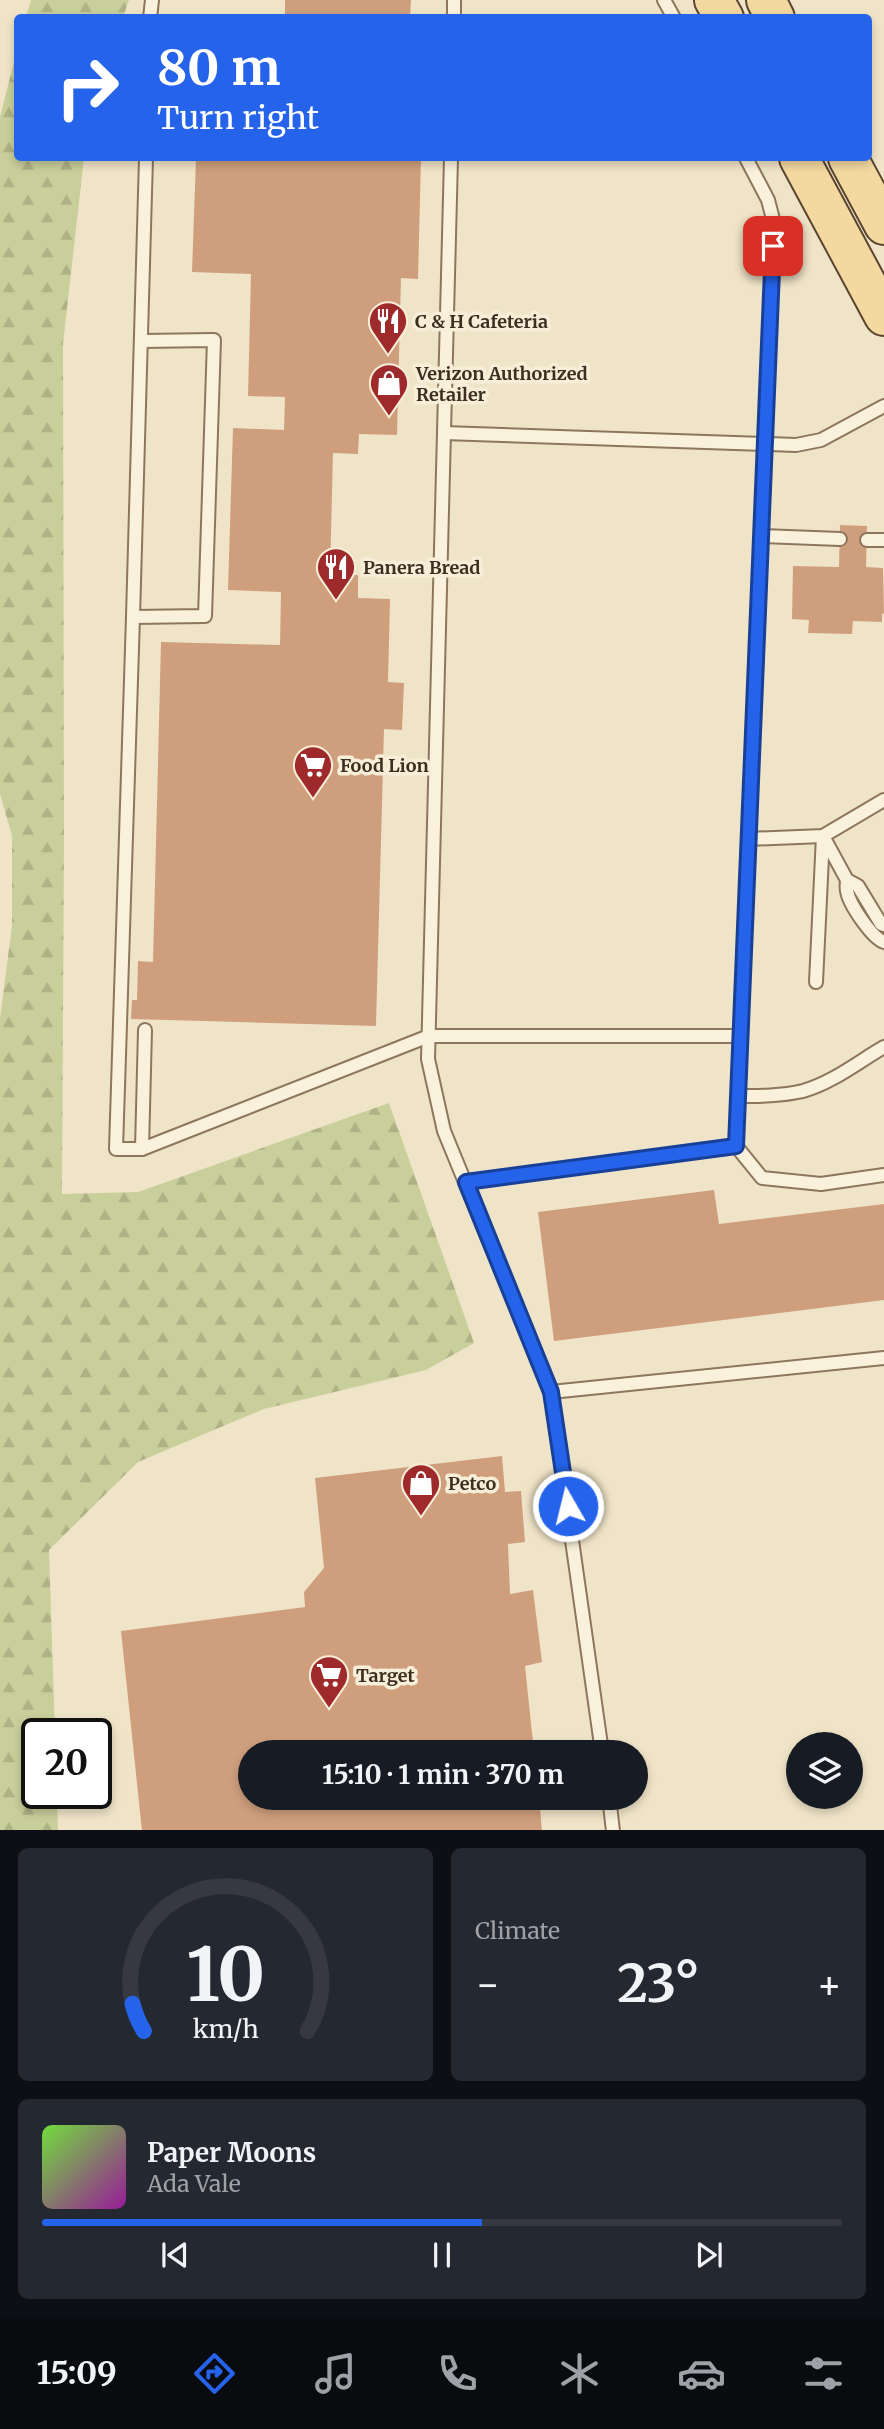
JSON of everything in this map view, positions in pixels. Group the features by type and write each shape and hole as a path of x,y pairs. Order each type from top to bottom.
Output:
{"main road":[{"path":"801,161 884,316"},
{"path":"850,161 884,225"}],"lane":[{"path":"146,161 116,1149 142,1149 429,1036 740,1036"},
{"path":"451,161 428,1059 444,1130 551,1392 600,1740"},
{"path":"748,161 768,200 774,223 736,1146 762,1178 821,1184 884,1175"},
{"path":"133,617 205,616 214,340 141,341"},
{"path":"444,433 809,444 884,406"},
{"path":"761,536 839,539"},
{"path":"867,540 884,540"},
{"path":"748,839 823,836 884,800"},
{"path":"823,836 847,880 847,892 869,932 884,942"},
{"path":"816,982 823,836"},
{"path":"847,880 858,886 884,925"},
{"path":"142,1149 145,1030"},
{"path":"738,1096 777,1095 804,1090 824,1083 884,1047"},
{"path":"466,1182 736,1146"},
{"path":"551,1392 884,1358"},
{"path":"611,1810 613,1830"}],"green space":[{"path":"31,0 129,0 124,14 27,14"},
{"path":"14,62 14,161 84,161 63,344 62,1194 138,1192 389,1103 474,1343 426,1370 264,1409 138,1462 49,1550 54,1718 21,1718 21,1809 57,1809 58,1830 0,1830 0,1018 12,926 12,836 0,794 0,117"}],"building":[{"path":"285,0 411,0 410,14 285,14"},
{"path":"196,161 421,161 418,279 401,278 397,435 359,434 358,454 333,453 330,575 358,575 358,598 390,599 388,682 404,683 402,730 384,729 376,1026 131,1019 132,1000 137,1000 138,961 153,962 161,642 280,645 281,592 228,590 233,428 284,430 285,397 248,396 251,274 192,272"},
{"path":"840,525 867,526 866,567 883,568 882,622 853,621 852,634 808,633 809,620 792,619 793,566 839,567"},
{"path":"714,1190 719,1224 884,1204 884,1300 554,1341 538,1212"},
{"name":"Target","path":"502,1456 505,1492 521,1491 525,1542 508,1544 510,1594 533,1590 542,1662 525,1666 533,1740 238,1740 238,1810 540,1810 542,1830 142,1830 121,1631 305,1607 304,1592 324,1568 315,1478"}],"place":[{"name":"C & H Cafeteria","path":"388,355"},
{"name":"Verizon Authorized Retailer","path":"389,417"},
{"name":"Panera Bread","path":"336,601"},
{"name":"Food Lion","path":"313,799"},
{"name":"Petco","path":"421,1517"},
{"name":"Target","path":"329,1709"}],"route":[{"path":"568,1506 551,1392 466,1182 736,1146 773,246"}]}
